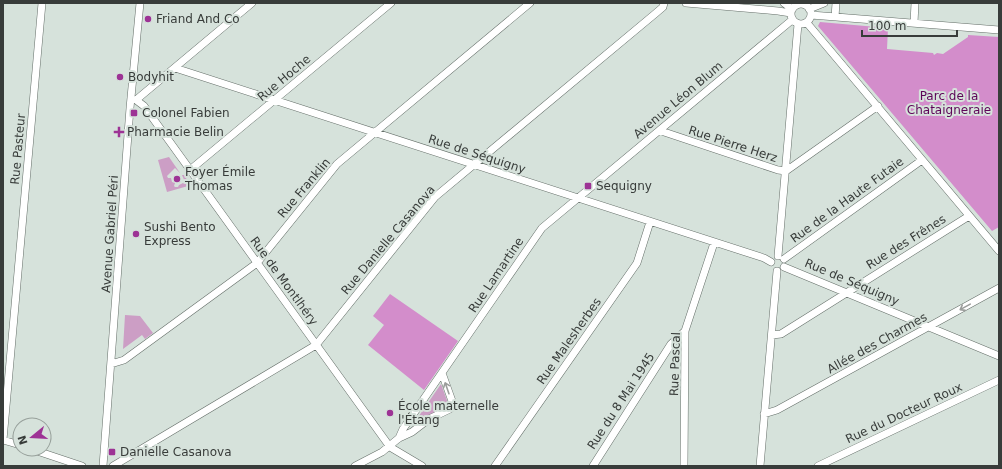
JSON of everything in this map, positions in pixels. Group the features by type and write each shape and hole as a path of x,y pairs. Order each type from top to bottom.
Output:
{"street":[{"name":"Rue Pasteur","path":"3,440 42,3"},
{"name":"Avenue Gabriel Péri","path":"103,466 140,3"},
{"path":"133,100 175,68 252,3"},
{"name":"Rue Hoche","path":"190,170 391,3"},
{"name":"Rue Franklin","path":"111,364 124,360 257,263 333,168 530,3"},
{"name":"Rue Danielle Casanova","path":"113,466 316,345 435,198 656,13 663,7 664,3"},
{"path":"686,3 766,6 807,23 999,250"},
{"path":"784,3 793,16"},
{"path":"810,12 824,3"},
{"path":"835,16 836,3"},
{"path":"914,23 916,3"},
{"path":"777,271 781,270 785,264 781,258 793,16 795,6 801,4 807,6 810,12 807,23"},
{"path":"810,12 835,16 999,30"},
{"name":"Avenue Léon Blum","path":"578,198 793,16"},
{"name":"Rue de Séquigny","path":"175,68 764,258 771,262"},
{"name":"Rue de Montlhéry","path":"133,100 144,106 390,447 422,466"},
{"name":"Rue Pierre Herz","path":"660,130 778,170 786,171 878,106"},
{"name":"Rue de la Haute Futaie","path":"781,258 922,160"},
{"name":"Rue Lamartine","path":"399,438 403,429 536,235 542,228 578,198"},
{"name":"Rue des Frênes","path":"772,335 781,334 969,216"},
{"name":"Rue Malesherbes","path":"495,466 636,263 650,222"},
{"name":"Rue Pascal","path":"684,466 685,331 714,243"},
{"path":"777,271 773,269 771,262 773,258 781,258"},
{"name":"Rue de Séquigny","path":"784,267 999,356"},
{"path":"760,466 777,271"},
{"name":"Allée des Charmes","path":"764,414 776,410 999,288"},
{"name":"Rue du 8 Mai 1945","path":"593,466 671,344 685,331"},
{"name":"Rue Lamartine","path":"355,466 390,447 399,438 412,432 429,419 450,409 452,401 442,372"},
{"name":"Rue du Docteur Roux","path":"818,466 999,380"},
{"path":"52,456 82,466"}],"shaded area":[{"path":"169,157 180,173 175,168 167,176 168,178 171,178 172,182 175,183 174,186 178,187 185,182 182,175 187,173 188,176 185,177 190,183 194,182 195,184 167,192 158,160"},
{"path":"125,315 140,316 153,333 145,339 142,335 123,349"},
{"path":"441,384 448,403 446,407 427,416 412,426"}],"green space":[{"name":"Parc de la Chataigneraie","path":"820,22 888,28 887,49 933,53 934,55 937,53 943,54 968,37 968,35 999,37 999,227 992,231 818,26"},
{"path":"390,294 458,341 424,390 368,345 384,325 373,316"}],"place":[{"name":"Friand And Co","path":"148,19"},
{"name":"Bodyhit","path":"120,77"},
{"name":"Colonel Fabien","path":"134,113"},
{"name":"Pharmacie Belin","path":"119,132"},
{"name":"Foyer Émile Thomas","path":"177,179"},
{"name":"Sequigny","path":"588,186"},
{"name":"Sushi Bento Express","path":"136,234"},
{"name":"École maternelle l'Étang","path":"390,413"},
{"name":"Danielle Casanova","path":"112,452"}]}
